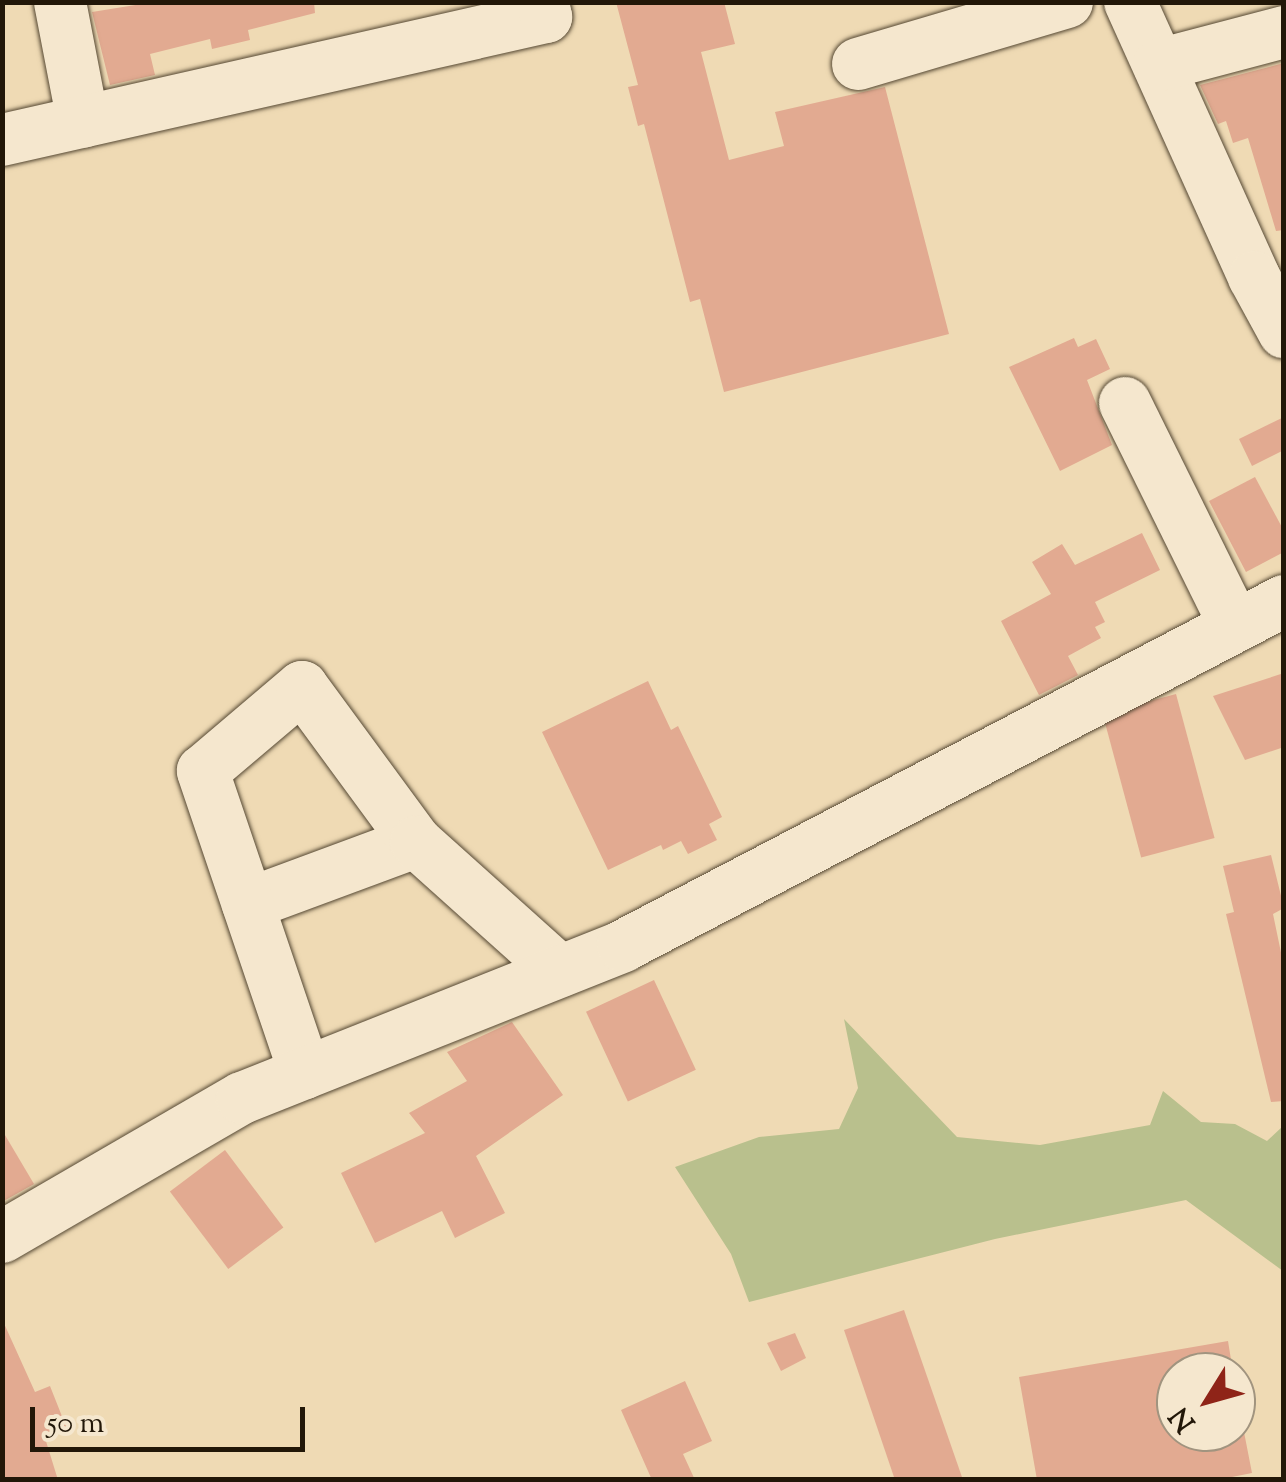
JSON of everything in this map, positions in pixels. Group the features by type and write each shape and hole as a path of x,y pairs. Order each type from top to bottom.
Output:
{"street":[{"path":"60,2 83,122"},
{"path":"2,140 546,17 543,2"},
{"path":"858,64 1067,2"},
{"path":"1130,2 1254,277 1284,332"},
{"path":"1159,65 1284,32"},
{"path":"1125,403 1235,626"},
{"path":"2,1237 242,1098 622,946 1284,600"},
{"path":"306,1073 203,771 302,687 416,842 560,971"},
{"path":"248,904 416,842"}],"green space":[{"path":"844,1019 957,1137 1040,1145 1150,1125 1163,1091 1201,1122 1235,1124 1267,1141 1283,1126 1283,1271 1186,1200 995,1239 749,1302 731,1254 675,1167 759,1137 839,1129 858,1088"}],"building":[{"path":"154,2 314,2 315,13 248,30 250,40 212,49 210,39 150,54 155,75 110,85 92,12"},
{"path":"616,2 724,2 735,44 701,52 729,160 784,146 775,112 885,87 949,334 724,392 700,299 690,302 644,124 638,126 628,87 638,85"},
{"path":"1284,63 1284,230 1276,231 1248,138 1233,143 1226,121 1218,124 1200,85"},
{"path":"1074,338 1078,347 1096,339 1110,369 1087,380 1112,445 1060,471 1009,367"},
{"path":"1284,417 1284,450 1252,466 1239,439"},
{"path":"1255,477 1284,531 1284,552 1246,572 1209,501"},
{"path":"1142,533 1160,570 1095,602 1105,622 1095,627 1101,638 1068,656 1078,675 1039,695 1001,621 1051,594 1032,562 1062,544 1075,565"},
{"path":"1284,673 1284,747 1245,760 1213,696"},
{"path":"648,681 671,730 678,726 722,817 709,824 717,840 688,854 681,841 663,850 661,845 608,870 542,732"},
{"path":"1176,694 1215,838 1141,858 1103,714"},
{"path":"1271,855 1284,908 1273,914 1284,967 1284,1101 1271,1102 1226,914 1234,912 1223,866"},
{"path":"654,980 696,1070 628,1101 586,1012"},
{"path":"512,1022 563,1095 476,1156 505,1213 455,1238 442,1211 375,1243 341,1173 425,1133 409,1113 467,1081 447,1052"},
{"path":"2,1130 34,1184 2,1202"},
{"path":"225,1150 283,1227 228,1269 170,1192"},
{"path":"904,1310 963,1480 895,1480 844,1330"},
{"path":"2,1319 35,1392 50,1386 67,1429 45,1438 58,1480 2,1480"},
{"path":"795,1333 806,1358 781,1371 767,1343"},
{"path":"1228,1341 1230,1352 1164,1352"},
{"path":"1156,1353 1156,1452 1248,1452 1252,1473 1217,1480 1037,1480 1019,1377"},
{"path":"685,1381 712,1441 683,1454 695,1480 652,1480 621,1410"}]}
